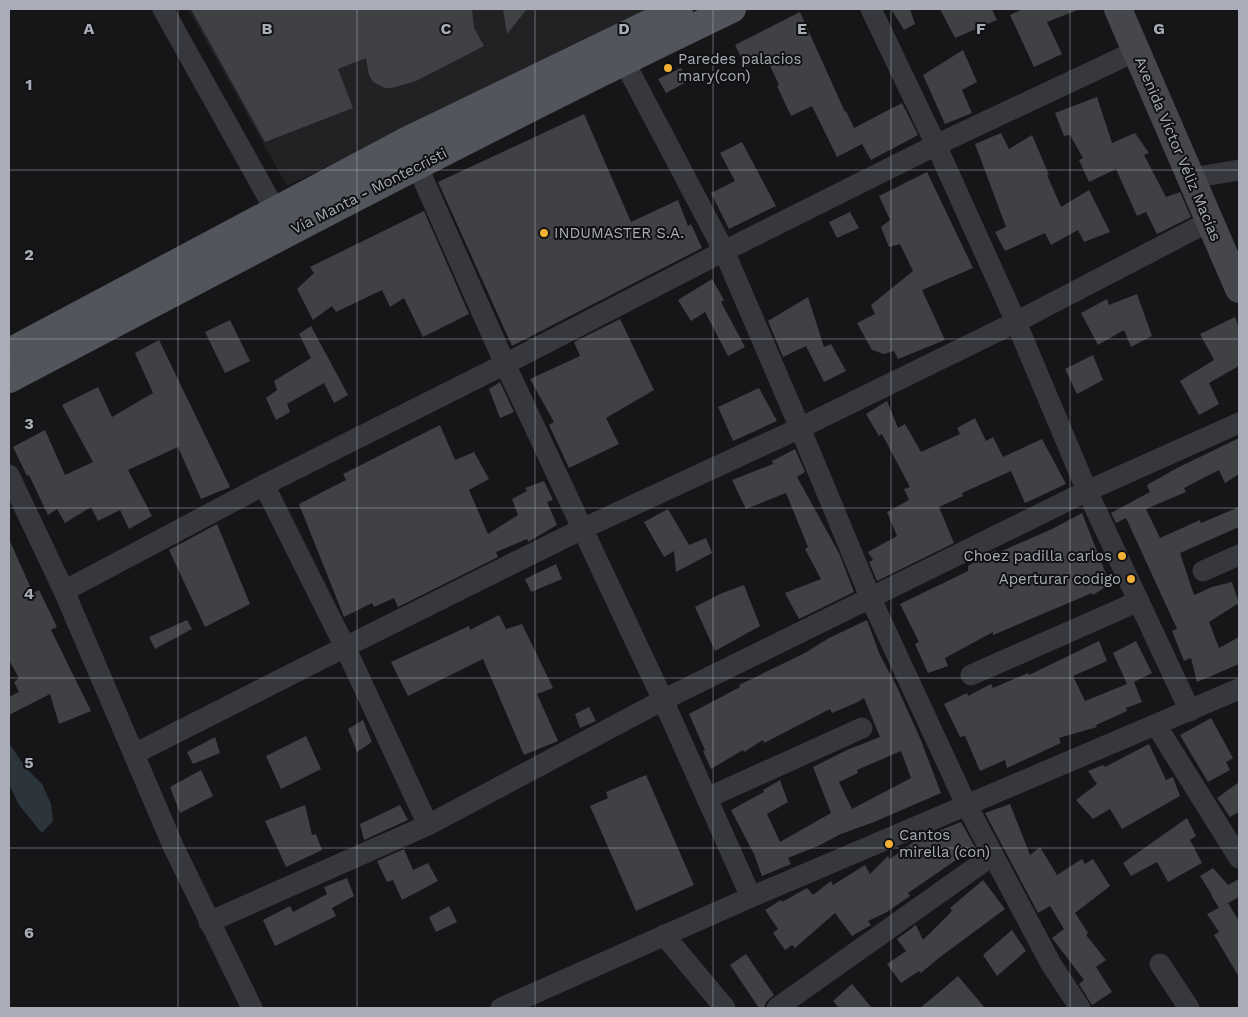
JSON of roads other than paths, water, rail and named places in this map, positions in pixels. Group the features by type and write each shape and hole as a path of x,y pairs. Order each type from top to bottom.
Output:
{"main road":[{"name":"Vía Manta - Montecristi","path":"9,352 282,221 418,166 618,51 679,9"},
{"name":"Vía Manta - Montecristi","path":"9,379 282,221 406,141 618,51 732,9"}],"street":[{"path":"163,9 282,221"},
{"path":"871,9 936,145 1016,322 1087,491 1190,711"},
{"name":"Avenida Víctor Véliz Macías","path":"1118,9 1239,289"},
{"path":"618,51 724,251 800,428 870,599 966,804 1051,964 1080,1008"},
{"path":"64,591 264,485 724,251 936,145 1136,51"},
{"path":"406,141 505,364 663,700 751,897"},
{"path":"1192,178 1239,170"},
{"path":"134,754 582,528 800,428 1016,322 1210,220"},
{"path":"209,922 428,825 663,700 1087,491 1239,423"},
{"path":"9,475 64,591 174,848 252,1008"},
{"path":"264,485 344,647 428,825"},
{"path":"1203,571 1239,555"},
{"path":"971,675 1139,601"},
{"path":"501,1008 966,804 1239,689"},
{"path":"1156,725 1238,854"},
{"path":"707,798 862,728"},
{"path":"776,1008 993,855"},
{"path":"664,935 725,1008"},
{"path":"1160,964 1190,1008"}],"place":[{"name":"Paredes palacios mary(con)","path":"668,68"},
{"name":"INDUMASTER S.A.","path":"544,233"},
{"name":"Choez padilla carlos","path":"1122,556"},
{"name":"Aperturar codigo","path":"1131,579"},
{"name":"Cantos mirella (con)","path":"889,844"}]}
